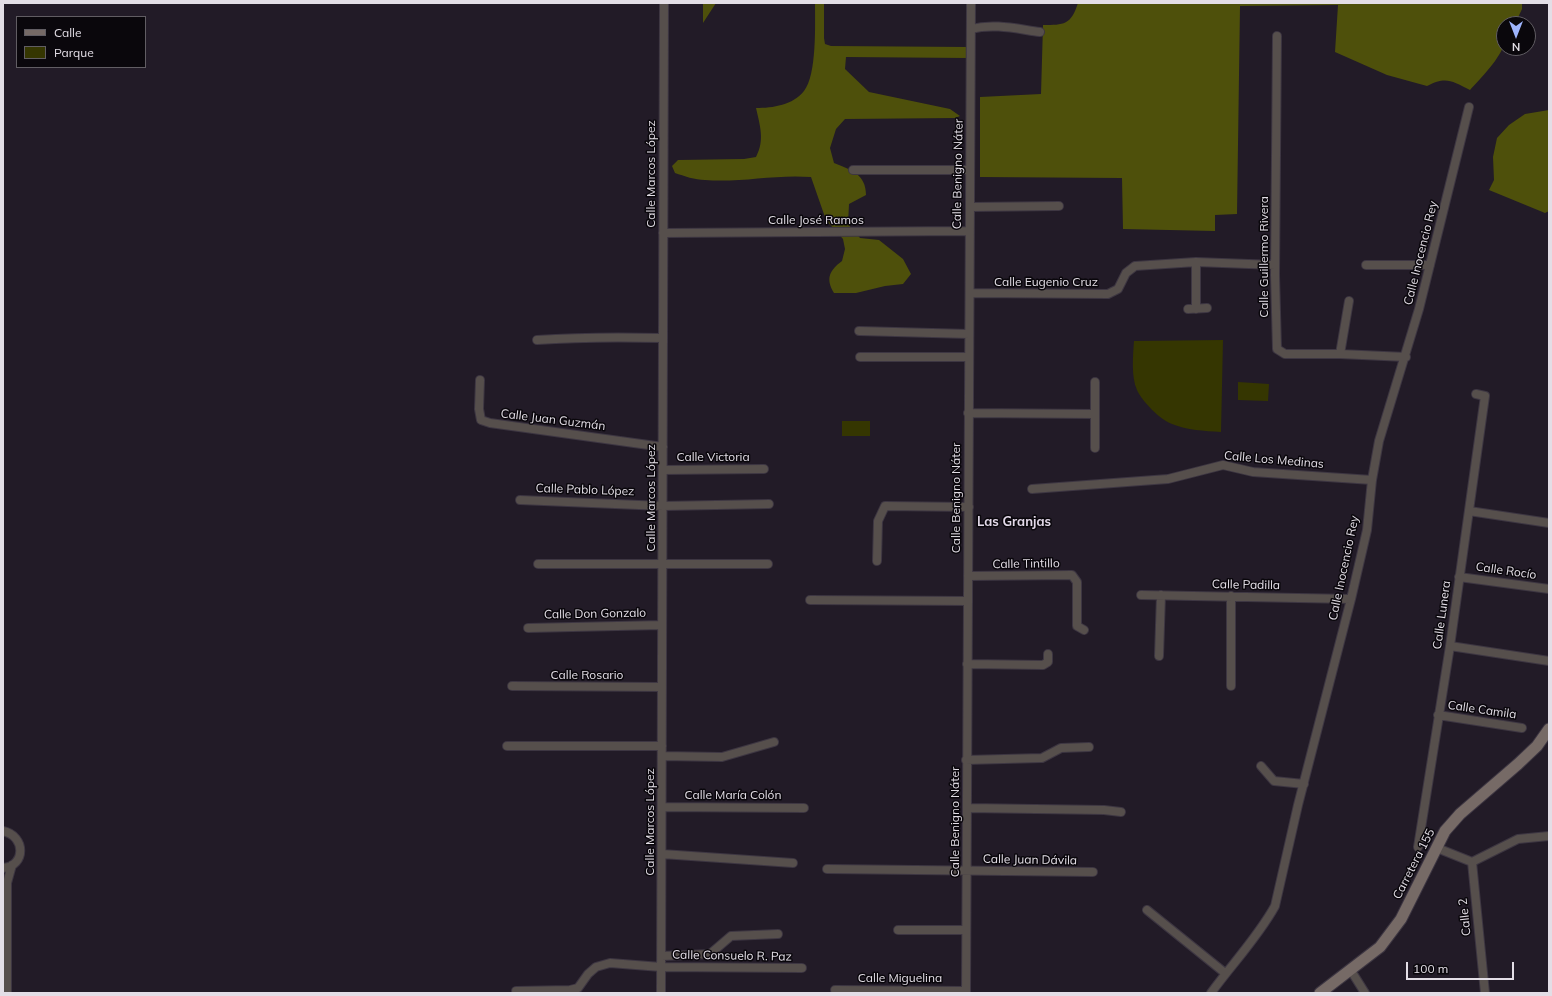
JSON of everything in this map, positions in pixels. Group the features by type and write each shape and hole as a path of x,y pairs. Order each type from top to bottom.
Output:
{"street":[{"name":"Calle Marcos López","path":"661,993 664,3"},
{"name":"Calle Benigno Náter","path":"966,992 971,3"},
{"path":"971,29 983,26 992,26 1040,32"},
{"name":"Calle Guillermo Rivera","path":"1277,36 1275,265 1277,349 1285,354 1340,354 1406,357"},
{"name":"Calle Inocencio Rey","path":"1211,993 1267,920 1275,906 1367,530 1372,480 1379,441 1406,357 1469,107"},
{"path":"854,170 970,170"},
{"path":"970,207 1059,206"},
{"name":"Calle José Ramos","path":"663,233 969,231"},
{"path":"1196,262 1192,309 1207,308"},
{"name":"Calle Eugenio Cruz","path":"970,293 1108,294 1118,289 1126,272 1135,266 1196,262 1275,265"},
{"path":"1366,266 1430,265"},
{"path":"1340,354 1348,301"},
{"path":"859,331 969,334"},
{"path":"537,340 560,337 663,338"},
{"path":"860,357 969,357"},
{"name":"Calle Juan Guzmán","path":"480,380 479,409 481,420 490,424 663,447"},
{"path":"1095,382 1095,448"},
{"name":"Calle Lunera","path":"1418,847 1450,646 1485,396 1476,394"},
{"path":"968,413 1095,414"},
{"name":"Calle Los Medinas","path":"1032,489 1168,479 1224,465 1254,472 1372,480"},
{"name":"Calle Victoria","path":"663,470 764,469"},
{"name":"Calle Pablo López","path":"520,500 663,506 768,504"},
{"path":"876,561 878,522 885,506 969,507"},
{"path":"1469,511 1549,523"},
{"path":"538,564 768,564"},
{"name":"Calle Tintillo","path":"968,576 1072,575 1077,582 1078,626 1084,630"},
{"name":"Calle Rocío","path":"1459,577 1549,589"},
{"name":"Calle Padilla","path":"1141,594 1351,599"},
{"path":"1159,656 1161,594"},
{"path":"1231,596 1231,686"},
{"path":"810,600 968,601"},
{"name":"Calle Don Gonzalo","path":"528,628 662,625"},
{"path":"1450,646 1549,661"},
{"path":"967,664 1044,665 1048,662 1048,654"},
{"name":"Calle Rosario","path":"512,686 662,687"},
{"name":"Calle Camila","path":"1438,715 1522,728"},
{"name":"Carretera 155","path":"1320,993 1380,947 1401,919 1445,831 1460,814 1518,764 1536,746 1549,729"},
{"path":"662,756 722,757 774,742"},
{"path":"507,746 662,746"},
{"path":"966,760 1042,758 1061,748 1089,747"},
{"path":"1261,766 1274,781 1304,784"},
{"name":"Calle María Colón","path":"662,807 804,808"},
{"path":"967,808 1104,810 1120,812"},
{"path":"3,831 14,835 20,844 20,855 17,861 12,865 3,868"},
{"path":"1437,848 1472,862 1518,839 1549,836"},
{"path":"662,854 793,863"},
{"name":"Calle 2","path":"1472,862 1485,993"},
{"path":"7,993 7,883 12,865"},
{"name":"Calle Juan Dávila","path":"828,869 1094,872"},
{"path":"1147,910 1225,973"},
{"path":"898,930 966,930"},
{"path":"662,956 710,954 731,936 778,934"},
{"name":"Calle Consuelo R. Paz","path":"516,991 570,990 578,988 588,974 596,967 610,963 662,967 802,968"},
{"path":"1350,969 1365,993"},
{"name":"Calle Miguelina","path":"835,990 966,992"}],"green space":[{"path":"1223,340 1221,432 1190,429 1167,422 1152,410 1139,394 1135,385 1133,372 1134,341"},
{"path":"1238,382 1269,384 1268,401 1238,400"},
{"path":"842,421 870,421 870,436 842,436"}],"shaded area":[{"path":"703,3 716,3 703,23"},
{"path":"815,3 824,3 824,38 825,44 831,46 968,47 967,58 846,57 845,69 869,92 950,109 960,116 955,118 845,119 836,129 830,148 834,163 852,171 860,177 865,188 866,195 849,204 848,224 860,238 879,240 903,259 911,274 903,284 885,286 856,293 834,293 829,279 830,275 834,268 842,261 845,249 843,239 826,220 811,177 798,176 718,181 701,180 675,173 672,166 678,160 744,159 756,157 759,151 761,133 756,108 788,103 804,91 808,83 813,62"},
{"path":"1078,3 1522,3 1522,9 1519,16 1496,16 1496,56 1498,56 1490,68 1470,90 1453,82 1444,80 1427,86 1387,75 1335,52 1338,5 1240,6 1237,214 1215,215 1215,231 1123,229 1122,178 980,177 980,97 1041,94 1043,25 1056,25 1066,22 1073,16"},
{"path":"1549,110 1549,211 1545,213 1489,190 1494,180 1493,157 1497,138 1509,125 1525,114"}],"district":[{"name":"Las Granjas","path":"1014,522"}]}
